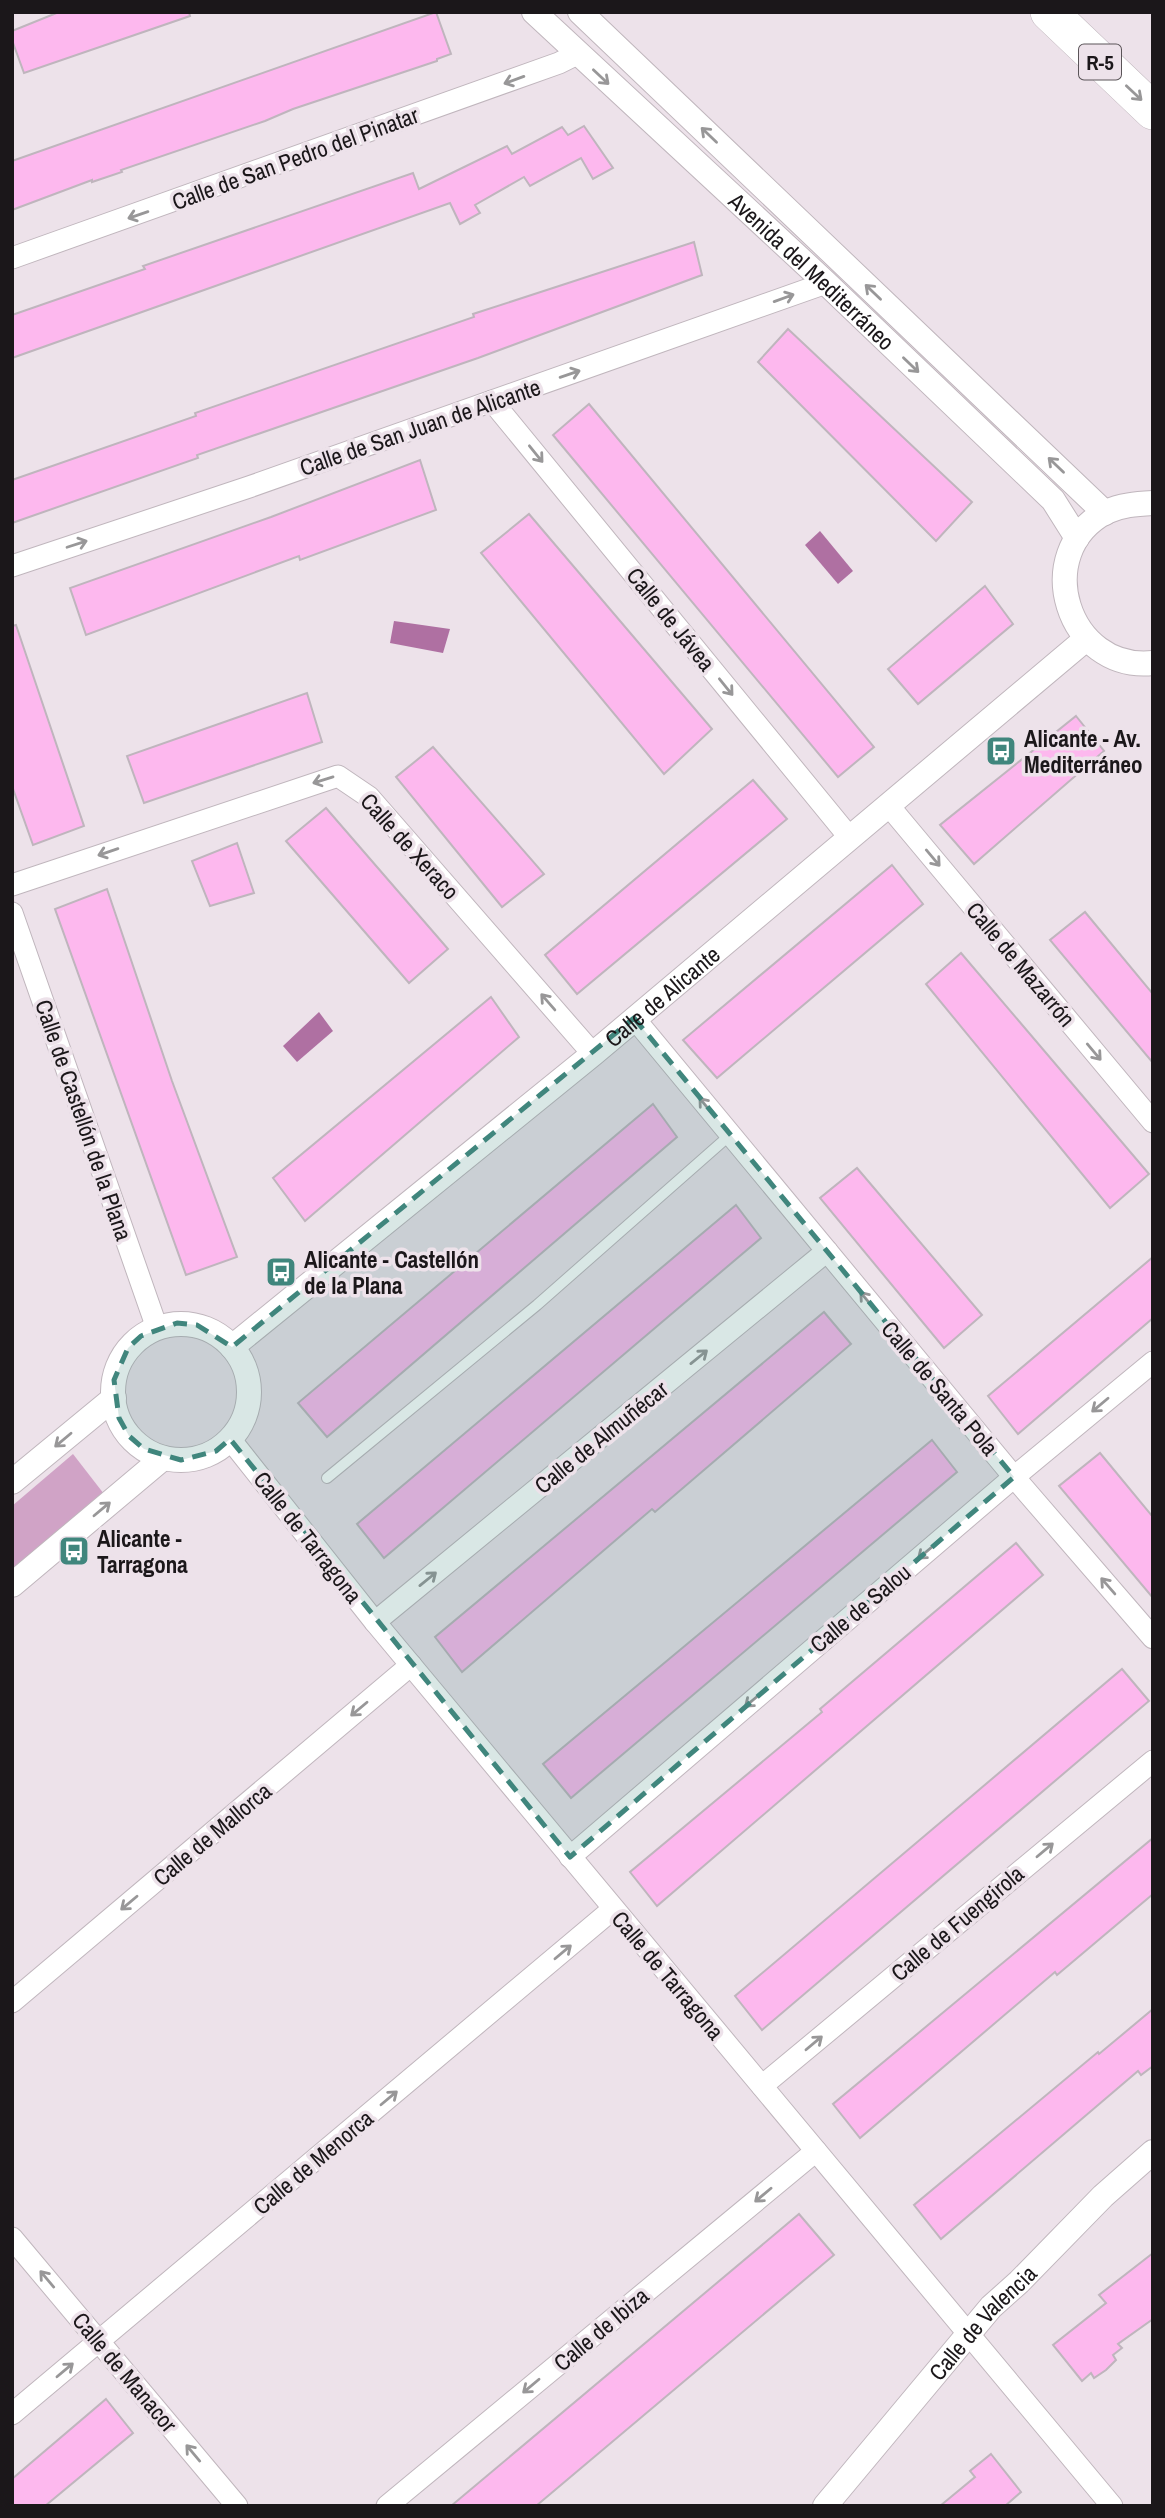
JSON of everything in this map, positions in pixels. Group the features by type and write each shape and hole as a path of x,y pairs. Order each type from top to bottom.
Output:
{"highway":[{"name":"R-5","path":"1049,12 1153,111"}],"street":[{"name":"Avenida del Mediterráneo","path":"534,12 1053,500 1077,538"},
{"name":"Avenida del Mediterráneo","path":"580,12 1105,513"},
{"name":"Calle de San Pedro del Pinatar","path":"12,258 533,73 577,54"},
{"name":"Calle de San Juan de Alicante","path":"12,566 249,487 826,284"},
{"name":"Calle de Jávea","path":"492,401 850,838"},
{"path":"1153,503 1129,504 1105,513 1090,524 1077,538 1066,563 1064,590 1071,616 1086,639 1110,657 1139,664 1153,663"},
{"name":"Calle de Alicante","path":"233,1346 593,1054 1086,639"},
{"name":"Calle de Xeraco","path":"12,885 338,776 369,797 593,1054"},
{"name":"Calle de Mazarrón","path":"889,806 1153,1122"},
{"name":"Calle de Castellón de la Plana","path":"12,913 157,1328"},
{"name":"Calle de Santa Pola","path":"634,1018 1014,1477 1153,1638"},
{"name":"Calle de Almuñécar","path":"376,1622 827,1251"},
{"path":"177,1323 197,1325 217,1333 233,1346 249,1383 248,1403 242,1422 230,1439 216,1451 199,1458 181,1460 163,1458 144,1449 129,1436 119,1418 114,1398 114,1380 128,1348 141,1336 177,1323"},
{"name":"Calle de Salou","path":"569,1857 1014,1477 1153,1362"},
{"path":"12,1482 114,1398"},
{"name":"Calle de Tarragona","path":"230,1439 569,1857 1112,2506"},
{"path":"12,1585 163,1458"},
{"name":"Calle de Mallorca","path":"12,2002 411,1665"},
{"name":"Calle de Fuengirola","path":"762,2087 1153,1760"},
{"name":"Calle de Menorca","path":"12,2414 613,1909"},
{"name":"Calle de Ibiza","path":"387,2506 816,2151"},
{"name":"Calle de Valencia","path":"825,2506 991,2307 1103,2196 1153,2152"},
{"name":"Calle de Manacor","path":"12,2238 237,2506"}],"lane":[{"path":"327,1478 537,1305 730,1135"}],"highlighted area":[{"path":"634,1018 1014,1477 570,1857 230,1439 216,1451 181,1460 144,1449 129,1436 119,1418 114,1380 128,1348 141,1336 177,1323 197,1325 232,1347"}],"shaded area":[{"path":"820,531 853,571 838,584 805,545"},
{"path":"394,621 450,629 443,653 390,643"},
{"path":"319,1012 333,1031 297,1062 283,1046"},
{"path":"73,1454 104,1494 12,1570 12,1506"}],"building":[{"path":"59,12 189,12 190,16 24,73 12,40 12,31"},
{"path":"436,12 451,54 437,61 293,109 12,210 12,161"},
{"path":"584,126 613,168 593,179 581,158 530,186 524,177 475,205 480,213 460,224 450,203 12,358 12,315 145,269 143,266 413,173 419,189 507,146 512,154 562,127 568,135"},
{"path":"694,242 702,275 478,358 197,455 198,458 12,523 12,480 196,416 195,413 474,317 473,314"},
{"path":"788,329 972,502 936,541 758,362"},
{"path":"589,404 874,747 838,777 553,435"},
{"path":"420,460 436,510 300,560 299,556 86,635 70,588 271,517"},
{"path":"529,514 712,729 664,774 481,553"},
{"path":"985,586 1013,624 918,704 888,669"},
{"path":"16,625 84,826 33,845 12,786 12,626"},
{"path":"307,693 322,742 144,803 127,756"},
{"path":"1076,716 1104,751 974,864 940,825"},
{"path":"433,747 544,874 502,907 396,777"},
{"path":"753,780 787,819 577,994 545,955"},
{"path":"326,808 448,949 409,983 286,841"},
{"path":"237,843 254,893 210,906 192,861"},
{"path":"892,865 923,904 717,1078 683,1040"},
{"path":"107,889 172,1081 237,1257 186,1275 55,909"},
{"path":"1085,912 1153,994 1153,1063 1050,940"},
{"path":"961,953 1149,1174 1110,1208 926,984"},
{"path":"491,997 519,1037 305,1221 273,1178"},
{"path":"653,1104 677,1137 327,1437 298,1403"},
{"path":"857,1168 982,1315 944,1348 820,1198"},
{"path":"736,1205 761,1238 384,1558 357,1524"},
{"path":"1153,1257 1153,1318 1018,1434 988,1396"},
{"path":"824,1312 851,1344 655,1512 652,1509 462,1672 435,1637"},
{"path":"932,1440 957,1472 571,1798 543,1764"},
{"path":"1100,1453 1153,1517 1153,1598 1059,1486"},
{"path":"1016,1543 1043,1575 657,1906 630,1872 822,1712 820,1709"},
{"path":"1122,1669 1149,1701 762,2030 735,1996"},
{"path":"1153,1838 1153,1894 1057,1975 1055,1972 860,2138 833,2104"},
{"path":"1153,2009 1153,2066 1141,2075 1138,2071 941,2239 914,2205"},
{"path":"799,2214 834,2255 536,2506 451,2506"},
{"path":"1153,2253 1153,2319 1118,2344 1122,2348 1113,2355 1116,2360 1106,2370 1094,2378 1091,2373 1082,2381 1053,2345 1106,2303 1099,2295"},
{"path":"106,2399 133,2433 45,2506 12,2506 12,2479"},
{"path":"991,2454 1021,2492 1005,2506 940,2506 975,2477 970,2471"}],"place":[{"name":"Alicante - Av. Mediterráneo","path":"1001,751"},
{"name":"Alicante - Castellón de la Plana","path":"281,1272"},
{"name":"Alicante - Tarragona","path":"74,1551"}]}
